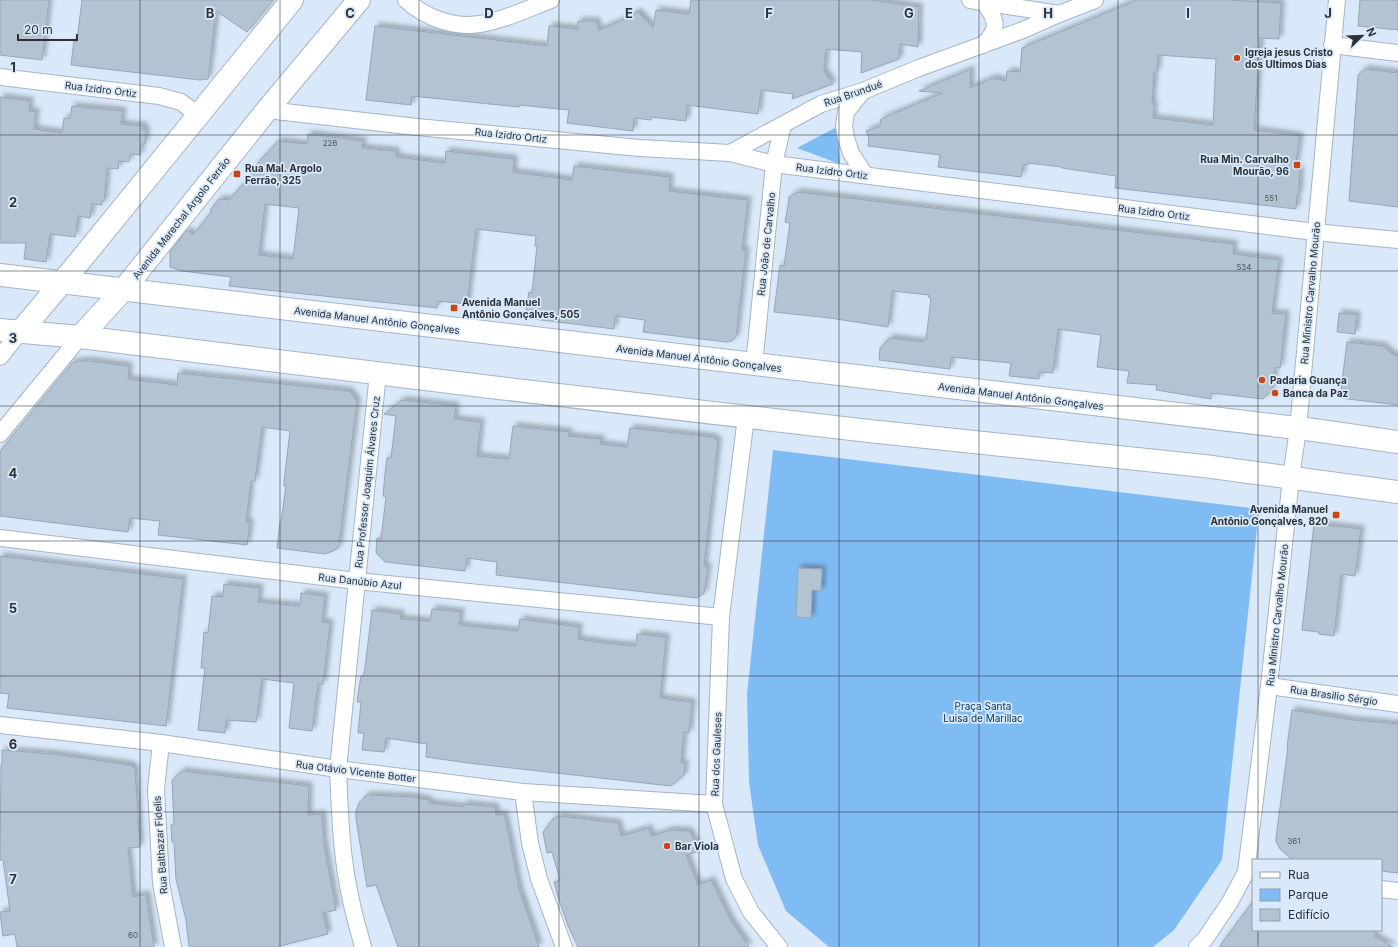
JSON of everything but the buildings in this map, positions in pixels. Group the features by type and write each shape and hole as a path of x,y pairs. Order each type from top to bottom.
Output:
{"main road":[{"path":"10,330 61,282 292,0"},
{"name":"Avenida Marechal Argolo Ferrão","path":"80,337 124,289 267,110 359,0"},
{"name":"Avenida Manuel Antônio Gonçalves","path":"0,275 1398,442"},
{"path":"10,330 80,337 746,417 1204,466 1398,492"}],"street":[{"path":"406,0 417,10 439,20 460,24 480,24 501,19 551,0"},
{"name":"Rua Brundué","path":"730,153 821,104 863,91 919,68 982,46 1096,0"},
{"name":"Rua Ministro Carvalho Mourão","path":"1250,872 1298,429 1337,0"},
{"path":"977,1 1059,14"},
{"path":"977,1 994,20 995,29 991,37 982,46"},
{"path":"1332,46 1398,53"},
{"name":"Rua Izidro Ortiz","path":"0,77 159,96 181,102 198,115"},
{"path":"863,91 846,112 844,126 850,153 865,176"},
{"name":"Rua Izidro Ortiz","path":"267,110 417,127 640,148 730,153 774,164 865,176 1315,232 1398,240"},
{"name":"Rua João de Carvalho","path":"754,365 774,164 783,125"},
{"path":"0,357 10,330"},
{"name":"Avenida Marechal Argolo Ferrão","path":"0,434 80,337"},
{"name":"Rua Professor Joaquim Álvares Cruz","path":"364,947 351,899 344,858 340,817 338,770 378,373"},
{"path":"721,617 746,417"},
{"name":"Rua Danúbio Azul","path":"0,538 357,581 721,617"},
{"name":"Rua dos Gauleses","path":"721,617 714,804 734,878 751,912 779,947"},
{"name":"Rua Brasilio Sérgio","path":"1270,686 1398,704"},
{"name":"Rua Otávio Vicente Botter","path":"0,725 161,743 338,770 523,792 714,804"},
{"name":"Rua Balthazar Fidelis","path":"161,743 156,789 161,883 173,947"},
{"path":"523,792 530,843 539,879 564,947"},
{"path":"1197,947 1205,939 1250,872"},
{"path":"1382,889 1398,891"}],"green space":[{"path":"846,122 838,140 840,164 797,148"},
{"name":"Praça Santa Luisa de Marillac","path":"773,450 1259,509 1222,860 1174,930 1153,947 829,947 786,911 758,845 749,782 747,694"}],"place":[{"name":"Igreja jesus Cristo dos Ultimos Dias","path":"1237,58"},
{"name":"Rua Min. Carvalho Mourão, 96","path":"1297,165"},
{"name":"Rua Mal. Argolo Ferrão, 325","path":"237,174"},
{"name":"Avenida Manuel Antônio Gonçalves, 505","path":"454,308"},
{"name":"Padaria Guança","path":"1262,380"},
{"name":"Banca da Paz","path":"1275,393"},
{"name":"Avenida Manuel Antônio Gonçalves, 820","path":"1336,515"},
{"name":"Bar Viola","path":"667,846"}]}
